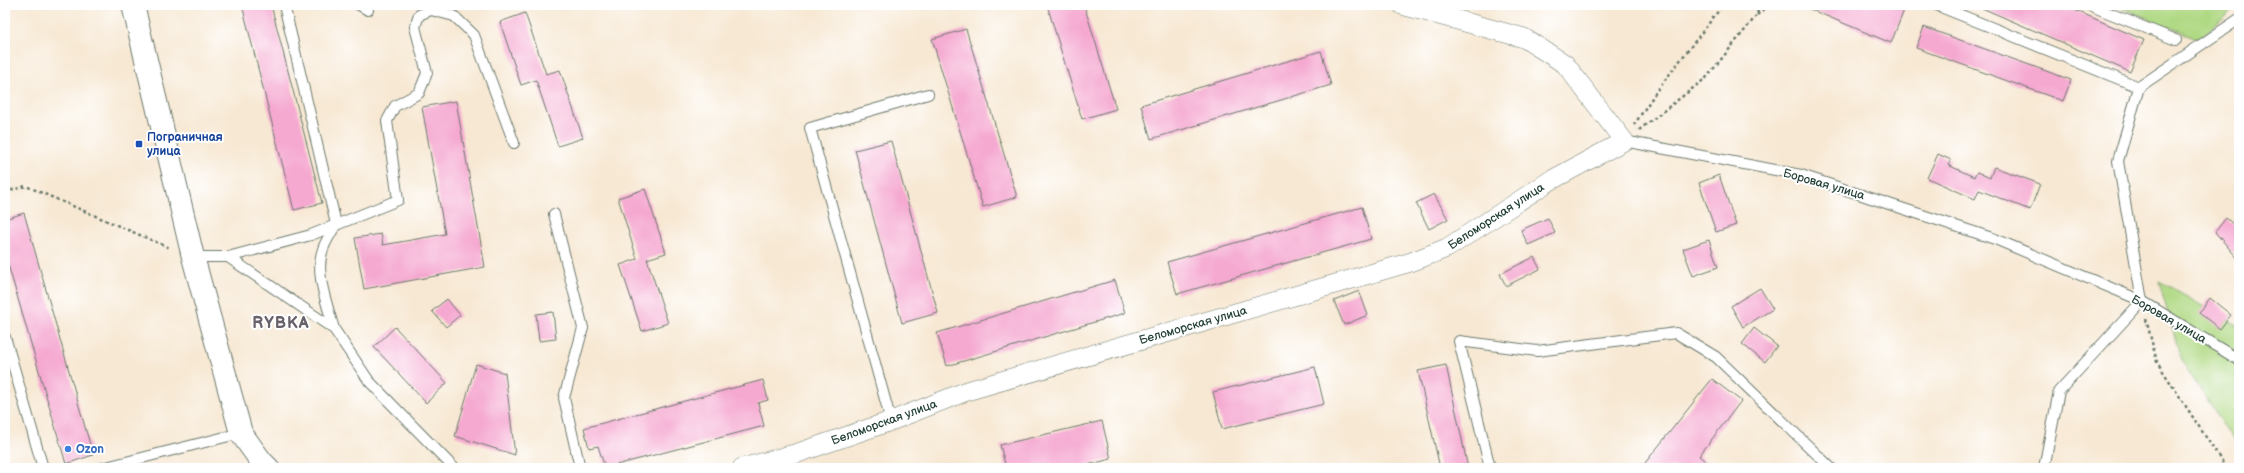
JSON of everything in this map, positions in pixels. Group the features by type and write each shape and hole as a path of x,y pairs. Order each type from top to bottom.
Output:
{"main road":[{"path":"133,5 193,257 241,433 261,461 268,468"}],"street":[{"path":"1402,5 1524,38 1565,64 1624,141"},
{"name":"Беломорская улица","path":"742,468 798,453 892,420 967,391 1411,262 1447,248 1548,182 1624,141"}],"lane":[{"path":"284,5 336,224 322,250 321,266 322,281 334,329 370,381 454,468"},
{"path":"359,5 368,10"},
{"path":"1936,5 2140,87"},
{"path":"2089,5 2176,40"},
{"path":"193,257 228,257 311,235 398,200 386,121 395,106 419,93 427,73 414,27 419,15 431,10 454,16 474,36 514,143"},
{"path":"2044,468 2059,391 2142,301 2118,161 2140,87 2239,19"},
{"path":"892,420 810,128 928,94"},
{"name":"Боровая улица","path":"1624,141 1801,175 1995,239 2142,301 2239,360"},
{"path":"554,214 583,328 564,398 580,468"},
{"path":"228,257 334,329"},
{"path":"1490,468 1459,341 1537,351 1676,333 1716,357 1831,468"},
{"path":"5,337 44,468"},
{"path":"102,468 241,433"}],"path":[{"path":"1624,141 1658,88 1723,5"},
{"path":"1757,15 1759,5"},
{"path":"1624,141 1706,78 1757,15 1768,5"},
{"path":"5,192 26,186 193,257"},
{"path":"2142,301 2157,362 2226,468"}],"green space":[{"path":"2115,5 2238,5 2199,39"},
{"path":"2159,281 2239,327 2239,449 2181,360"}],"building":[{"path":"242,5 271,5 322,203 294,210"},
{"path":"1047,5 1084,5 1116,109 1082,119"},
{"path":"1800,5 1906,5 1891,43"},
{"path":"1975,5 2063,5 2144,40 2130,72"},
{"path":"525,13 546,74 560,70 583,138 558,146 536,80 521,85 500,22"},
{"path":"1924,27 2071,80 2063,101 1916,48"},
{"path":"966,29 1017,197 983,207 932,39"},
{"path":"1321,51 1331,85 1151,139 1141,105"},
{"path":"456,101 485,267 364,289 355,238 381,234 383,245 445,234 422,107"},
{"path":"891,141 938,313 902,323 855,150"},
{"path":"1938,154 1951,160 1948,165 1974,177 1977,172 1990,178 1994,167 2040,184 2030,210 1979,190 1975,199 1927,178"},
{"path":"1719,175 1736,225 1716,232 1699,183"},
{"path":"645,189 666,253 647,259 668,323 642,331 620,265 637,259 618,198"},
{"path":"1434,194 1448,219 1429,229 1416,203"},
{"path":"1362,207 1371,239 1177,294 1167,262"},
{"path":"24,213 93,455 66,464 5,254 5,219"},
{"path":"1548,218 1555,233 1528,245 1521,230"},
{"path":"2226,218 2239,229 2239,260 2215,232"},
{"path":"1709,240 1718,267 1693,276 1683,249"},
{"path":"1534,257 1540,269 1506,286 1500,274"},
{"path":"1115,280 1125,313 947,366 937,333"},
{"path":"1760,288 1773,309 1743,327 1731,306"},
{"path":"1359,291 1368,315 1344,325 1334,301"},
{"path":"2210,298 2231,315 2220,329 2199,313"},
{"path":"447,299 460,315 446,327 432,311"},
{"path":"553,312 556,339 539,341 536,314"},
{"path":"395,327 447,383 426,403 374,347"},
{"path":"1754,328 1777,346 1765,362 1742,344"},
{"path":"476,364 505,373 515,455 455,436"},
{"path":"1446,365 1468,468 1440,468 1418,371"},
{"path":"1315,367 1324,404 1222,429 1213,392"},
{"path":"1712,379 1741,401 1699,456 1714,468 1641,468"},
{"path":"763,380 768,400 758,403 764,426 605,468 598,446 589,448 584,428"},
{"path":"1102,421 1111,459 1075,468 1006,468 1000,445"}],"place":[{"name":"Пограничная улица","path":"139,144"},
{"name":"Ozon","path":"68,449"}],"district":[{"name":"RYBKA","path":"281,322"}]}
